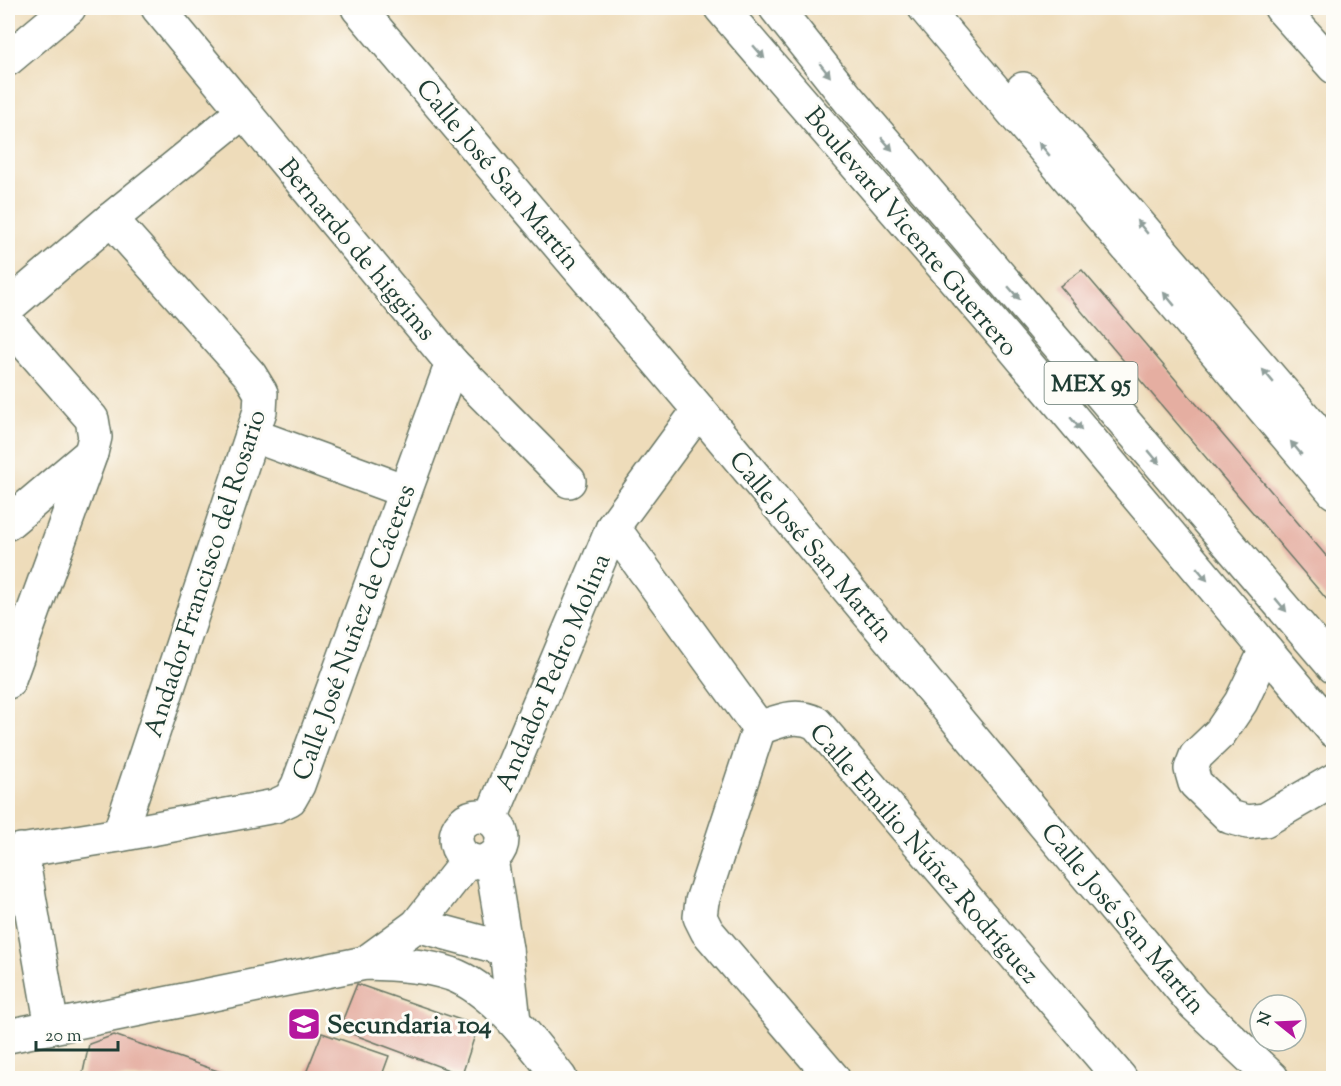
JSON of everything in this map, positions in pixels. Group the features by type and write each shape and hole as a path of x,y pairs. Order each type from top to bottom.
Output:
{"street":[{"path":"8,59 69,8"},
{"name":"Bernardo de higgims","path":"158,8 452,363 569,480"},
{"name":"Calle José San Martín","path":"358,8 699,410 1194,1004 1272,1078"},
{"name":"Boulevard Vicente Guerrero","path":"721,8 1006,339 1334,731"},
{"name":"MEX 95","path":"776,8 849,100 1334,667"},
{"path":"925,8 1334,492"},
{"path":"951,8 1077,151 1334,452"},
{"path":"1281,8 1334,67"},
{"path":"8,308 111,219 244,111"},
{"name":"Andador Francisco del Rosario","path":"111,219 250,375 261,393 260,411 119,835"},
{"path":"8,323 92,419 95,437 8,682"},
{"name":"Calle José Nuñez de Cáceres","path":"14,852 275,806 290,799 298,785 452,363"},
{"name":"Andador Pedro Molina","path":"479,860 502,848 502,831 491,818 613,527 699,410"},
{"path":"252,435 405,491"},
{"path":"8,523 91,453"},
{"path":"613,527 759,728 702,901 700,917 707,931 821,1074"},
{"path":"1266,650 1241,702 1220,733 1196,756 1191,769 1195,783 1230,817 1248,822 1265,820 1334,780"},
{"name":"Calle Emilio Núñez Rodríguez","path":"759,728 790,717 805,717 816,723 1120,1078"},
{"path":"14,852 51,1027"},
{"path":"365,963 417,925 479,860 506,949 514,1021"},
{"path":"417,925 506,949"},
{"path":"8,1036 365,963 411,965 453,975 481,992 514,1021 560,1078"}],"building":[{"path":"1082,270 1334,565 1334,608 1060,286"},
{"path":"357,984 478,1026 462,1075 339,1029"},
{"path":"322,1033 389,1056 381,1078 304,1078"},
{"path":"114,1035 238,1078 82,1077 89,1044"}],"place":[{"name":"Secundaria 104","path":"304,1024"}]}
